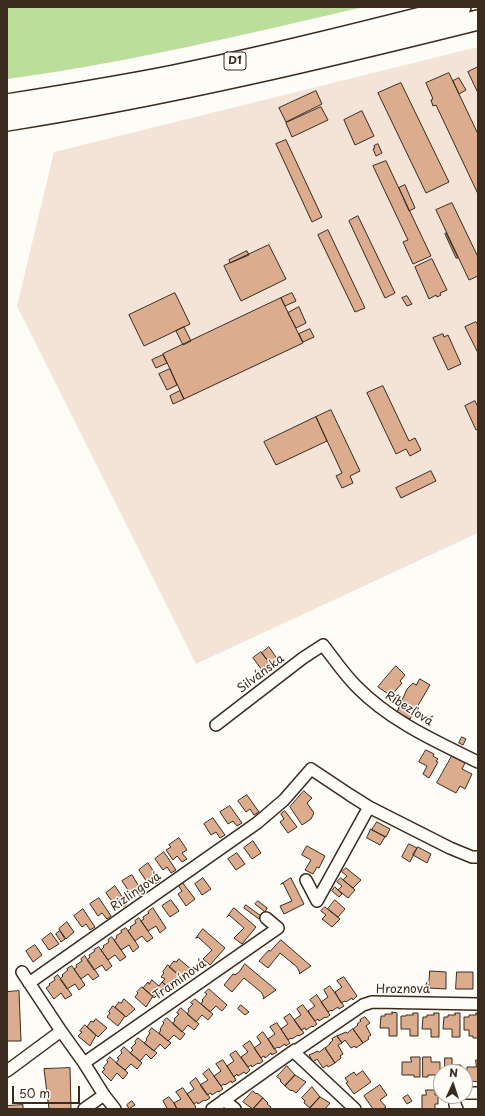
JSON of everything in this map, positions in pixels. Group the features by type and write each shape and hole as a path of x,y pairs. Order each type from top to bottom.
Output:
{"highway":[{"name":"D1","path":"7,104 176,74 371,30 461,7"},
{"name":"D1","path":"7,121 85,109 184,90 301,64 478,20"}],"street":[{"name":"Silvánska","path":"216,725 303,658 324,645"},
{"name":"Ríbezľová","path":"324,645 355,686 386,713 428,737 478,762"},
{"name":"Rizlingová","path":"30,983 257,823 284,800 310,768 350,796 369,807"},
{"path":"306,880 317,901 369,807 450,848 472,857 478,857"},
{"name":"Tramínová","path":"84,1063 278,928 266,918"},
{"path":"22,972 104,1095 115,1109"},
{"name":"Hroznová","path":"212,1109 363,1005 372,1002 478,1004"},
{"path":"7,1071 61,1031"},
{"path":"295,1051 355,1109"},
{"path":"84,1109 104,1095"},
{"path":"229,1097 235,1109"}],"shaded area":[{"path":"478,47 478,533 196,664 17,306 54,152"}],"green space":[{"path":"7,7 364,7 142,56 97,65 7,79"}],"building":[{"path":"478,67 478,93 468,72"},
{"path":"449,73 478,134 478,194 436,105 433,106 431,100 433,99 426,83"},
{"path":"459,78 466,90 459,94 453,81"},
{"path":"401,83 449,182 426,193 378,93"},
{"path":"316,91 322,104 286,122 279,108"},
{"path":"321,107 328,120 292,137 286,123"},
{"path":"362,111 374,136 355,145 344,120"},
{"path":"286,140 322,217 312,222 276,144"},
{"path":"378,144 382,153 376,156 373,149 375,148 374,146"},
{"path":"386,161 431,256 413,264 403,242 408,240 373,166"},
{"path":"405,185 415,208 409,211 399,188"},
{"path":"452,203 478,257 478,276 469,280 436,210"},
{"path":"358,216 395,293 385,298 349,221"},
{"path":"328,230 365,308 355,312 318,235"},
{"path":"446,233 458,258 456,258 445,234"},
{"path":"269,245 286,279 241,301 224,266"},
{"path":"247,251 249,255 230,263 229,260"},
{"path":"432,259 447,290 440,293 441,295 437,297 436,295 429,299 415,267"},
{"path":"175,293 190,324 144,346 129,315"},
{"path":"292,293 296,301 285,306 281,298"},
{"path":"407,296 412,304 407,306 402,298"},
{"path":"281,298 303,343 184,399 163,354"},
{"path":"299,307 306,323 296,328 288,313"},
{"path":"476,322 478,325 478,353 465,327"},
{"path":"184,327 191,341 183,345 176,331"},
{"path":"310,329 314,337 303,342 299,334"},
{"path":"443,334 444,337 448,335 461,364 448,370 433,338"},
{"path":"163,355 167,363 156,368 152,360"},
{"path":"170,369 177,385 167,390 159,374"},
{"path":"383,386 409,441 415,438 421,450 410,456 406,449 396,454 367,393"},
{"path":"180,391 184,399 173,404 170,396"},
{"path":"475,401 478,407 478,429 476,430 465,406"},
{"path":"331,410 360,471 350,476 353,483 342,488 336,476 342,473 316,417"},
{"path":"316,417 327,441 276,465 264,442"},
{"path":"431,471 436,481 401,498 396,488"},
{"path":"269,647 278,660 271,665 262,653"},
{"path":"261,652 270,664 262,670 253,658"},
{"path":"396,666 405,675 400,681 402,683 391,696 378,687"},
{"path":"420,679 430,685 410,719 397,712 407,689 413,683 416,685"},
{"path":"462,737 466,739 463,745 459,743"},
{"path":"426,750 434,754 433,756 438,759 436,761 438,762 429,778 423,774 427,766 419,762"},
{"path":"452,756 465,763 462,769 472,774 465,789 460,786 456,793 437,783"},
{"path":"304,791 312,798 307,803 314,813 311,819 302,825 290,807"},
{"path":"247,795 259,812 254,815 250,809 246,812 238,801"},
{"path":"230,806 242,823 237,826 233,821 228,824 220,812"},
{"path":"285,811 297,827 288,833 280,822 284,819 281,814"},
{"path":"213,818 225,835 220,838 216,832 211,835 204,824"},
{"path":"377,822 390,829 386,837 372,830"},
{"path":"371,829 385,837 380,845 367,838"},
{"path":"179,838 187,850 182,853 187,859 182,862 177,856 173,860 166,850 171,847 169,845"},
{"path":"253,841 261,853 252,859 244,848"},
{"path":"409,844 417,848 410,862 402,857"},
{"path":"307,846 325,856 319,868 317,867 313,874 305,870 311,860 302,855"},
{"path":"418,847 431,854 427,863 413,855"},
{"path":"164,852 176,870 171,873 167,867 163,870 155,859"},
{"path":"237,853 245,864 236,870 228,859"},
{"path":"148,863 160,881 155,884 151,878 147,882 139,870"},
{"path":"346,868 361,880 353,888 343,880 347,876 342,872"},
{"path":"132,875 143,893 139,896 135,890 130,893 122,881"},
{"path":"203,878 211,889 202,895 195,884"},
{"path":"291,878 304,904 284,914 280,906 292,901 283,883 281,884"},
{"path":"341,878 355,890 348,898 338,890 342,886 337,882"},
{"path":"182,882 195,899 186,906 178,894 182,891 178,885"},
{"path":"115,886 127,904 123,907 119,901 114,904 106,893"},
{"path":"335,887 342,894 339,897 332,891"},
{"path":"99,898 111,916 107,919 102,913 98,916 90,904"},
{"path":"171,900 179,911 170,917 162,906"},
{"path":"335,900 345,909 338,917 328,909"},
{"path":"258,901 267,908 265,912 255,904"},
{"path":"246,905 261,916 259,919 244,908"},
{"path":"325,907 340,919 332,927 322,919 326,915 321,911"},
{"path":"153,908 166,928 160,933 156,926 148,931 141,921 144,919 143,917"},
{"path":"234,908 256,927 242,944 234,938 244,928 229,915 227,917"},
{"path":"83,909 95,927 90,930 86,924 82,927 74,916"},
{"path":"139,918 153,938 147,942 142,936 135,941 128,931"},
{"path":"67,922 74,932 66,939 59,929"},
{"path":"126,928 139,947 133,952 129,945 121,950 114,940 117,938 116,936 122,932 121,931"},
{"path":"203,929 225,948 210,965 203,959 212,950 198,937 196,938"},
{"path":"60,931 65,939 61,942 56,934"},
{"path":"51,933 59,944 49,950 42,940"},
{"path":"112,937 126,957 120,961 115,955 108,960 101,950"},
{"path":"281,940 311,966 299,974 300,973 297,967 280,953 268,968 259,961"},
{"path":"35,945 42,955 33,962 26,951"},
{"path":"99,947 112,966 106,971 102,965 94,970 87,960 90,957 89,955"},
{"path":"85,956 99,976 93,980 88,974 81,979 74,969"},
{"path":"179,959 192,970 183,979 169,967 174,961 176,962"},
{"path":"245,964 276,990 263,999 264,997 261,992 244,978 232,992 224,985 233,974 235,975 239,972"},
{"path":"168,965 181,977 174,988 172,985 169,988 162,982 165,979 161,977"},
{"path":"72,966 85,985 79,990 75,984 67,989 60,979 68,970 67,969"},
{"path":"430,971 446,972 446,989 429,988"},
{"path":"457,972 473,972 473,989 456,989"},
{"path":"58,975 72,995 65,999 61,993 54,999 46,988"},
{"path":"344,977 357,996 353,1000 352,998 341,1003 335,992 342,987 337,981"},
{"path":"152,980 159,986 162,982 169,988 166,992 163,990 154,998 143,988"},
{"path":"330,986 344,1006 328,1012 321,1002 328,997 324,990"},
{"path":"142,987 153,996 146,1007 135,997 138,993 137,992"},
{"path":"209,989 227,1005 222,1011 216,1006 210,1012 201,1004 203,1001 202,1000 207,994 205,993"},
{"path":"19,991 21,1041 7,1041 7,992"},
{"path":"317,995 330,1015 319,1021 318,1019 315,1021 308,1011 315,1006 310,1000"},
{"path":"124,999 135,1009 126,1017 115,1007"},
{"path":"195,999 213,1014 208,1020 202,1015 196,1022 187,1014 189,1011 188,1009 193,1004 191,1003"},
{"path":"241,1005 249,1012 245,1015 238,1009"},
{"path":"303,1005 317,1024 306,1030 305,1028 301,1030 294,1020 301,1015 297,1009"},
{"path":"113,1006 125,1016 118,1026 107,1017"},
{"path":"181,1008 199,1024 194,1030 188,1025 182,1032 173,1024 174,1019 179,1014 177,1013"},
{"path":"392,1012 397,1013 397,1036 389,1036 389,1028 380,1028 381,1016 385,1016 385,1014 392,1014"},
{"path":"413,1013 418,1013 418,1036 410,1036 410,1029 401,1029 401,1016 413,1015"},
{"path":"434,1013 439,1013 439,1037 431,1037 431,1029 422,1029 423,1017 427,1017 427,1015 434,1015"},
{"path":"455,1013 460,1013 460,1037 452,1037 452,1029 443,1029 444,1017 448,1017 448,1015 455,1015"},
{"path":"476,1013 478,1013 478,1038 473,1038 473,1036 469,1036 469,1030 464,1030 464,1017 476,1015"},
{"path":"290,1014 304,1033 288,1040 281,1029 288,1024 284,1018"},
{"path":"365,1017 370,1023 366,1026 371,1035 368,1037 369,1039 363,1043 353,1029 358,1025 357,1024 361,1021 360,1020"},
{"path":"167,1018 185,1034 180,1040 174,1035 168,1041 159,1033 164,1023 163,1022"},
{"path":"96,1019 107,1028 98,1037 87,1027 91,1021 93,1022"},
{"path":"277,1023 290,1043 286,1046 285,1044 274,1049 268,1039 275,1034 270,1027"},
{"path":"85,1025 96,1035 90,1046 78,1036 82,1032 80,1031"},
{"path":"152,1028 171,1043 165,1049 160,1044 154,1051 144,1043 147,1040 146,1039"},
{"path":"353,1029 363,1043 356,1048 355,1046 351,1048 345,1040 342,1043 337,1036 346,1032 347,1033"},
{"path":"263,1032 277,1052 272,1055 271,1053 265,1058 264,1056 261,1058 254,1048 261,1043 257,1037"},
{"path":"337,1036 342,1043 338,1045 343,1054 335,1063 325,1048 330,1044 333,1040 332,1039"},
{"path":"138,1038 157,1053 151,1059 146,1054 140,1061 130,1053 133,1050 131,1048 136,1043 135,1042"},
{"path":"250,1041 263,1061 252,1067 251,1065 248,1067 241,1057 248,1052 243,1046"},
{"path":"124,1047 142,1063 137,1069 131,1064 125,1070 116,1063 119,1059 117,1058 122,1053 121,1051"},
{"path":"325,1048 335,1063 328,1067 327,1065 323,1068 317,1059 313,1062 309,1055 318,1051 319,1052"},
{"path":"236,1051 250,1070 246,1074 244,1072 238,1076 237,1074 234,1077 227,1066 234,1061 230,1055"},
{"path":"110,1057 128,1073 123,1079 117,1073 111,1081 102,1072 105,1069 103,1068"},
{"path":"411,1057 420,1057 420,1077 414,1077 414,1075 402,1075 402,1062 411,1062"},
{"path":"423,1057 431,1057 431,1062 440,1062 440,1064 433,1064 433,1075 423,1077"},
{"path":"445,1058 452,1058 452,1064 445,1064"},
{"path":"223,1060 236,1080 232,1083 231,1081 221,1086 214,1076 221,1071 216,1064"},
{"path":"476,1060 478,1060 478,1082 473,1081 473,1067 476,1067"},
{"path":"287,1066 295,1075 285,1086 277,1077"},
{"path":"70,1068 71,1109 49,1109 44,1069"},
{"path":"209,1069 223,1089 212,1095 211,1093 207,1095 200,1085 208,1080 203,1074"},
{"path":"363,1071 371,1082 354,1094 346,1083 348,1082 345,1078 354,1072 356,1075"},
{"path":"295,1075 306,1082 296,1093 285,1086"},
{"path":"196,1078 210,1098 198,1104 197,1102 194,1104 187,1094 194,1089 190,1083"},
{"path":"380,1085 387,1095 380,1100 386,1107 383,1109 373,1109 364,1096"},
{"path":"312,1087 320,1097 310,1108 304,1103 305,1101 302,1098"},
{"path":"183,1088 196,1107 194,1109 177,1109 174,1103 181,1099 176,1092"},
{"path":"426,1090 433,1090 433,1104 435,1104 435,1109 422,1109 422,1095 426,1095"},
{"path":"253,1091 263,1098 253,1109 243,1102"},
{"path":"408,1095 412,1101 407,1104 403,1098"},
{"path":"169,1097 177,1109 165,1109 167,1108 163,1101"},
{"path":"320,1097 330,1103 325,1109 311,1109 310,1108"},
{"path":"263,1098 271,1107 270,1109 253,1109"},
{"path":"132,1101 135,1105 129,1109 127,1105"},
{"path":"23,1105 23,1109 7,1109 7,1106"}]}
